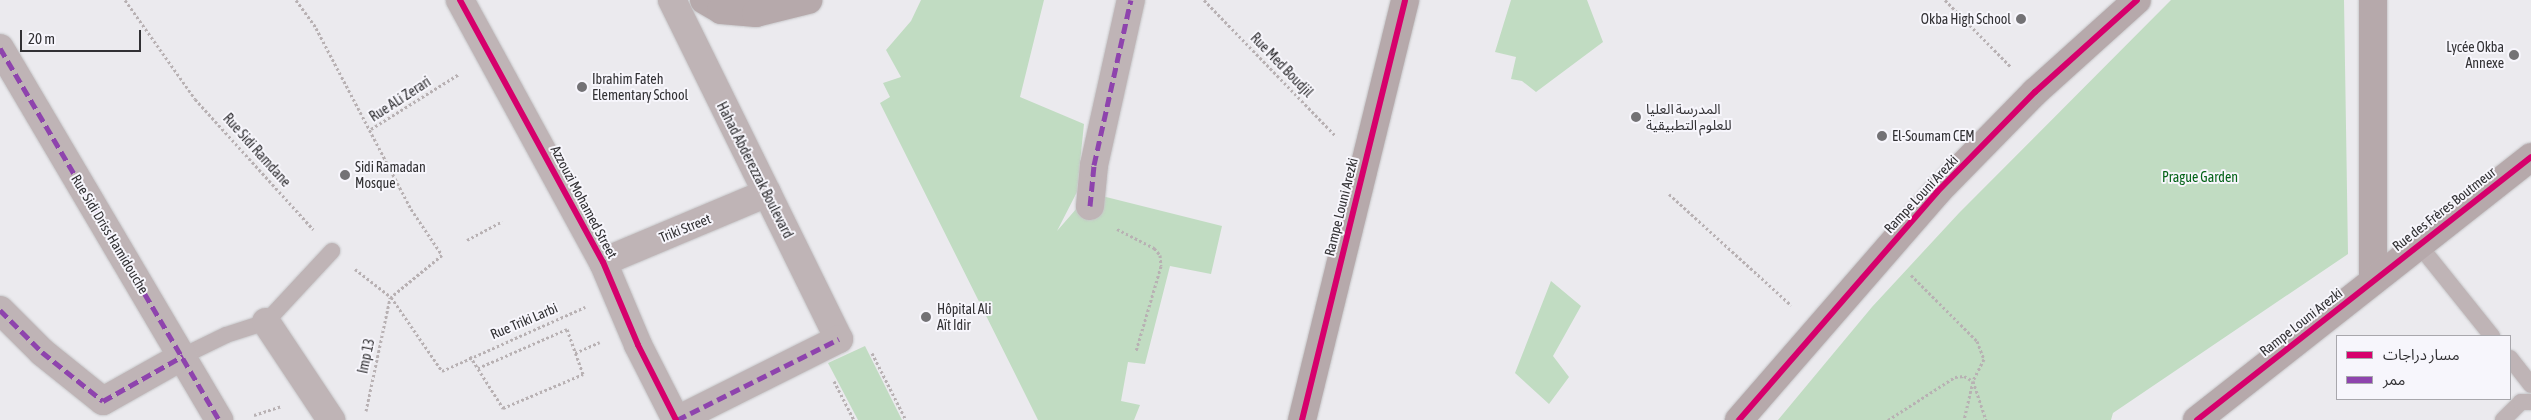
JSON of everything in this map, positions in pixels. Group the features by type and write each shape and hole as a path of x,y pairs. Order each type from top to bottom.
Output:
{"street":[{"name":"Azzouzi Mohamed Street","path":"460,0 603,262 615,294 676,420"},
{"name":"Hahad Abderezzak Boulevard","path":"672,0 839,339 676,420"},
{"path":"704,0 721,10 756,13 808,0"},
{"path":"1090,206 1094,165 1131,0"},
{"name":"Rampe Louni Arezki","path":"1302,420 1404,0"},
{"name":"Rampe Louni Arezki","path":"1739,420 1889,247 2034,92 2137,0"},
{"path":"2373,0 2373,281"},
{"name":"Rue Sidi Driss Hamidouche","path":"0,48 219,420"},
{"name":"Rue des Frères Boutmeur","path":"2373,281 2531,157"},
{"name":"Triki Street","path":"603,262 767,193"},
{"name":"Rampe Louni Arezki","path":"2197,420 2373,281"},
{"path":"0,310 42,352 103,401 182,356"},
{"path":"266,322 331,420"}],"lane":[{"path":"2419,246 2491,335"},
{"path":"182,356 226,335 266,322 332,251"},
{"path":"2511,359 2531,385"},
{"path":"2503,420 2520,402 2531,402"}],"path":[{"path":"296,0 316,28 370,129"},
{"path":"1945,0 2034,92"},
{"path":"1669,194 1818,329"},
{"path":"1090,206 1091,215 1101,222 1154,248 1160,255 1161,266 1136,351"},
{"path":"467,240 502,221"},
{"path":"1889,247 1906,270 1978,341 1984,360 1973,382 1964,420"},
{"path":"470,356 503,408 583,374 567,329 478,368"},
{"path":"870,349 906,420"},
{"path":"1888,420 1955,376 1964,376 1973,382 1986,420"},
{"path":"832,378 854,420"},
{"path":"1894,420 1895,414"}],"green space":[{"path":"921,0 1044,0 1020,97 1084,124 1077,192 1057,231 1090,193 1222,226 1211,274 1170,266 1145,364 1128,362 1121,401 1140,405 1134,420 1038,420 880,103 890,97 883,83 901,77 886,50 911,21"},
{"path":"1511,0 1587,0 1603,42 1536,92 1522,81 1511,79 1516,57 1495,52"},
{"name":"Prague Garden","path":"2171,0 2344,0 2348,254 2113,413 2111,420 1778,420 1872,307 1959,213"},
{"path":"1551,281 1581,306 1553,356 1569,377 1549,404 1515,373"},
{"path":"865,346 902,420 858,420 828,363"}],"marked path":[{"path":"1090,206 1094,165 1131,0"},
{"path":"0,48 219,420"},
{"path":"0,310 42,352 103,401 183,356"},
{"path":"677,420 839,339"}],"cycle path":[{"path":"460,0 603,262 638,345 676,420"},
{"path":"1302,420 1405,0"},
{"path":"1739,420 1937,192 2035,92 2137,0"},
{"path":"2197,420 2531,157"}],"place":[{"name":"Okba High School","path":"2021,19"},
{"name":"Lycée Okba Annexe","path":"2514,55"},
{"name":"Ibrahim Fateh Elementary School","path":"582,87"},
{"name":"المدرسة العليا للعلوم التطبيقية","path":"1636,117"},
{"name":"El-Soumam CEM","path":"1882,136"},
{"name":"Sidi Ramadan Mosque","path":"345,175"},
{"name":"Hôpital Ali Aït Idir","path":"926,317"}]}
